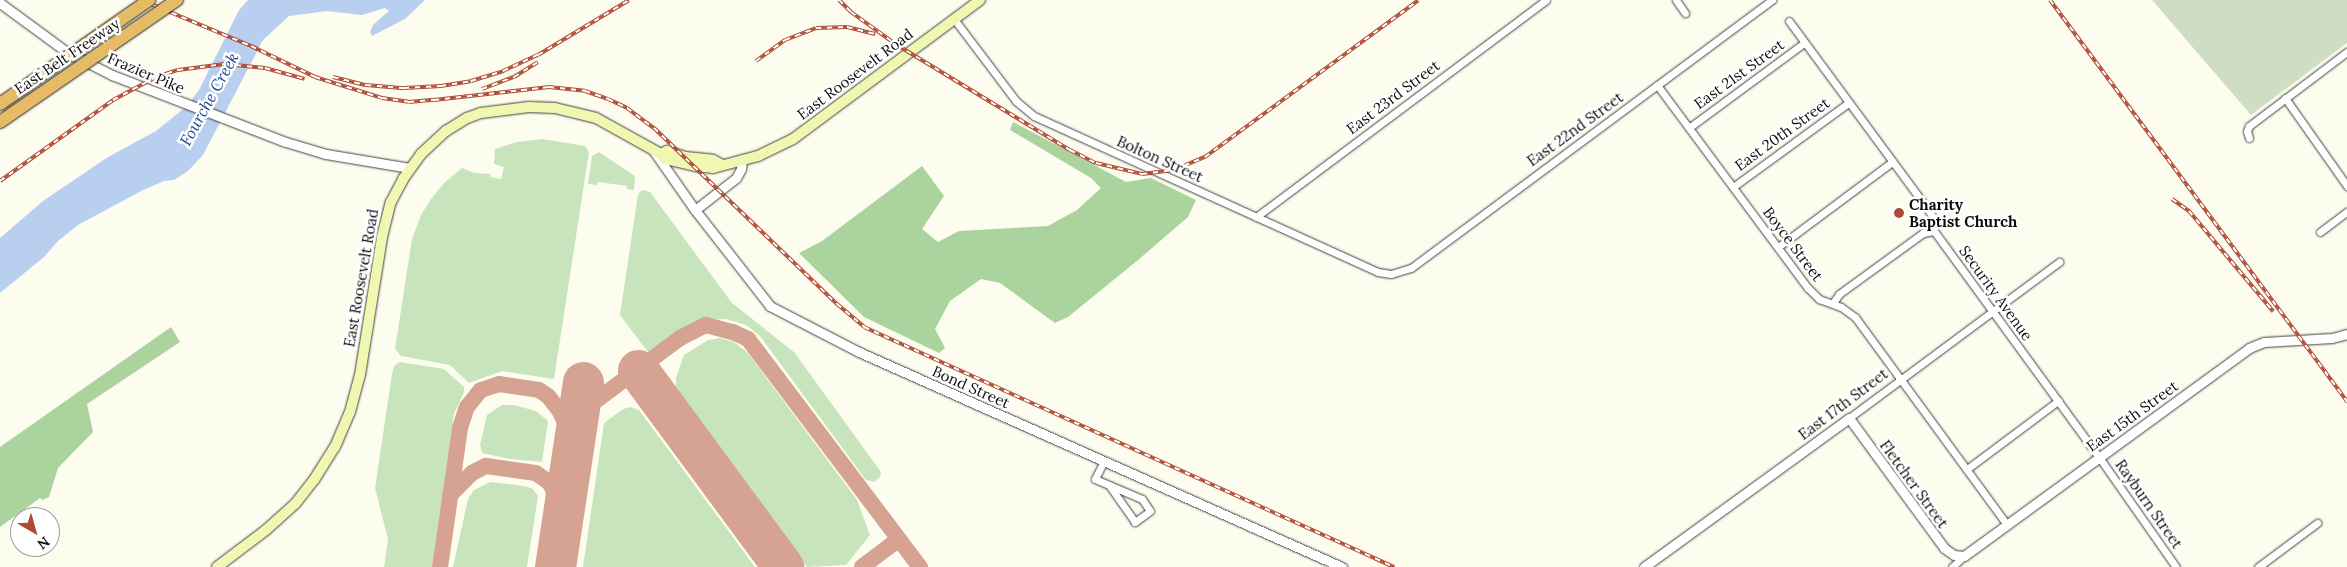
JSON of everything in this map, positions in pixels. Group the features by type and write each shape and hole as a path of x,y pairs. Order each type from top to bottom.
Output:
{"highway":[{"name":"East Belt Freeway","path":"0,104 149,0"},
{"name":"East Belt Freeway","path":"0,122 177,0"}],"main road":[{"name":"East Roosevelt Road","path":"217,567 266,530 295,504 324,465 343,430 360,375 385,222 394,196 410,168 433,142 466,118 481,113 529,107 555,108 586,114 614,126 657,152 713,160 721,164 742,159 777,148 793,139 980,0"}],"street":[{"name":"East 23rd Street","path":"1256,217 1546,0"},
{"path":"1676,0 1685,13"},
{"name":"East 22nd Street","path":"1391,274 1411,268 1772,0"},
{"name":"Frazier Pike","path":"0,3 67,52 112,75 242,126 326,154 410,168"},
{"name":"Bolton Street","path":"954,19 1016,101 1034,116 1378,272 1391,274"},
{"name":"Security Avenue","path":"1789,21 1932,216 1934,231 2099,457"},
{"name":"East 21st Street","path":"1690,127 1804,43"},
{"path":"2249,138 2247,131 2249,126 2347,52"},
{"name":"Boyce Street","path":"1657,86 1690,127 1732,187 1815,295 1824,301 1833,303 1855,318 2007,525"},
{"path":"2284,98 2347,186"},
{"name":"East 20th Street","path":"1732,187 1848,103"},
{"name":"Bond Street","path":"657,152 694,210 770,306 859,352 1342,567"},
{"path":"694,210 736,178 741,169 742,159"},
{"path":"1778,247 1892,162"},
{"path":"2320,232 2347,212"},
{"path":"1833,303 1839,294 1923,233 1934,231"},
{"name":"East 17th Street","path":"1644,567 2060,262"},
{"name":"East 15th Street","path":"1952,567 1964,556 2254,345 2270,342 2332,338 2347,334"},
{"path":"1967,469 2058,401"},
{"name":"Fletcher Street","path":"1849,418 1944,548 1954,555 1964,556"},
{"name":"Rayburn Street","path":"2099,457 2176,567"},
{"path":"1104,461 1096,480 1109,485 1142,499 1150,512 1135,522 1109,485"},
{"path":"2258,567 2317,523"}],"green space":[{"path":"2152,0 2347,0 2347,43 2251,115"},
{"path":"1013,122 1126,182 1151,178 1196,200 1188,217 1068,317 1055,323 1000,283 981,279 950,301 935,329 945,348 939,353 864,317 799,253 822,241 922,166 944,196 922,229 938,242 959,231 1048,226 1077,210 1101,188 1091,178 1010,130"},
{"path":"543,139 585,146 589,152 554,379 502,371 469,383 450,365 401,356 395,349 412,239 421,215 431,199 445,182 462,168 474,173 491,174 490,177 501,179 504,167 494,164 495,149 517,142"},
{"path":"599,152 635,176 634,190 627,189 627,186 598,182 597,185 588,184 592,156"},
{"path":"642,190 650,192 732,303 794,352 881,472 880,477 874,482 866,480 760,336 746,325 726,319 703,320 686,328 654,352 647,351 620,315 638,194"},
{"path":"171,327 180,342 87,404 93,432 58,468 49,497 42,500 40,498 28,507 10,507 10,520 0,527 0,447"},
{"path":"720,338 734,342 748,353 857,500 870,535 846,565 807,567 682,397 676,386 676,378 684,355 708,340"},
{"path":"400,362 444,369 464,387 464,392 454,414 432,567 384,567 388,539 375,488 392,374 394,366"},
{"path":"502,405 514,405 536,411 548,421 542,462 510,459 482,453 480,445 487,415"},
{"path":"631,407 639,410 755,567 583,567 604,423 623,409"},
{"path":"490,482 524,486 533,489 538,496 527,567 453,567 468,499 474,490"}],"water":[{"name":"Fourche Creek","path":"248,0 425,0 405,19 372,36 370,32 373,25 389,11 385,8 362,15 327,11 289,16 263,40 203,155 188,171 174,180 164,181 143,190 78,225 58,241 44,257 0,293 0,238 43,201 108,157 156,131 187,106 199,90 239,10"}],"taxiway":[{"path":"578,414 680,338 706,325 733,332 748,339 920,567"},
{"path":"440,567 460,428 467,407 481,390 499,384 539,390 548,396 559,410 574,441"},
{"path":"450,495 472,473 486,466 536,473 550,483 563,512"},
{"path":"862,567 899,539"}],"runway":[{"path":"638,370 783,567"},
{"path":"555,567 583,382"}],"railway":[{"path":"141,0 256,48"},
{"path":"333,77 366,85 404,88 441,86 471,81 503,71 538,55 629,0"},
{"path":"839,0 851,12 897,45 1070,150 1096,163 1142,174 1174,170 1205,157 1419,0"},
{"path":"2050,0 2347,402"},
{"path":"756,61 785,40 816,28 847,27 875,34"},
{"path":"251,46 315,77 382,98 409,102 549,87 585,91 608,99 627,108 654,128 837,304 864,327 1394,567"},
{"path":"482,89 514,77 538,62"},
{"path":"0,181 113,100 156,77 178,70 225,64 265,68 305,79"},
{"path":"2172,199 2189,211 2273,311"}],"place":[{"name":"Charity Baptist Church","path":"1899,213"}]}
